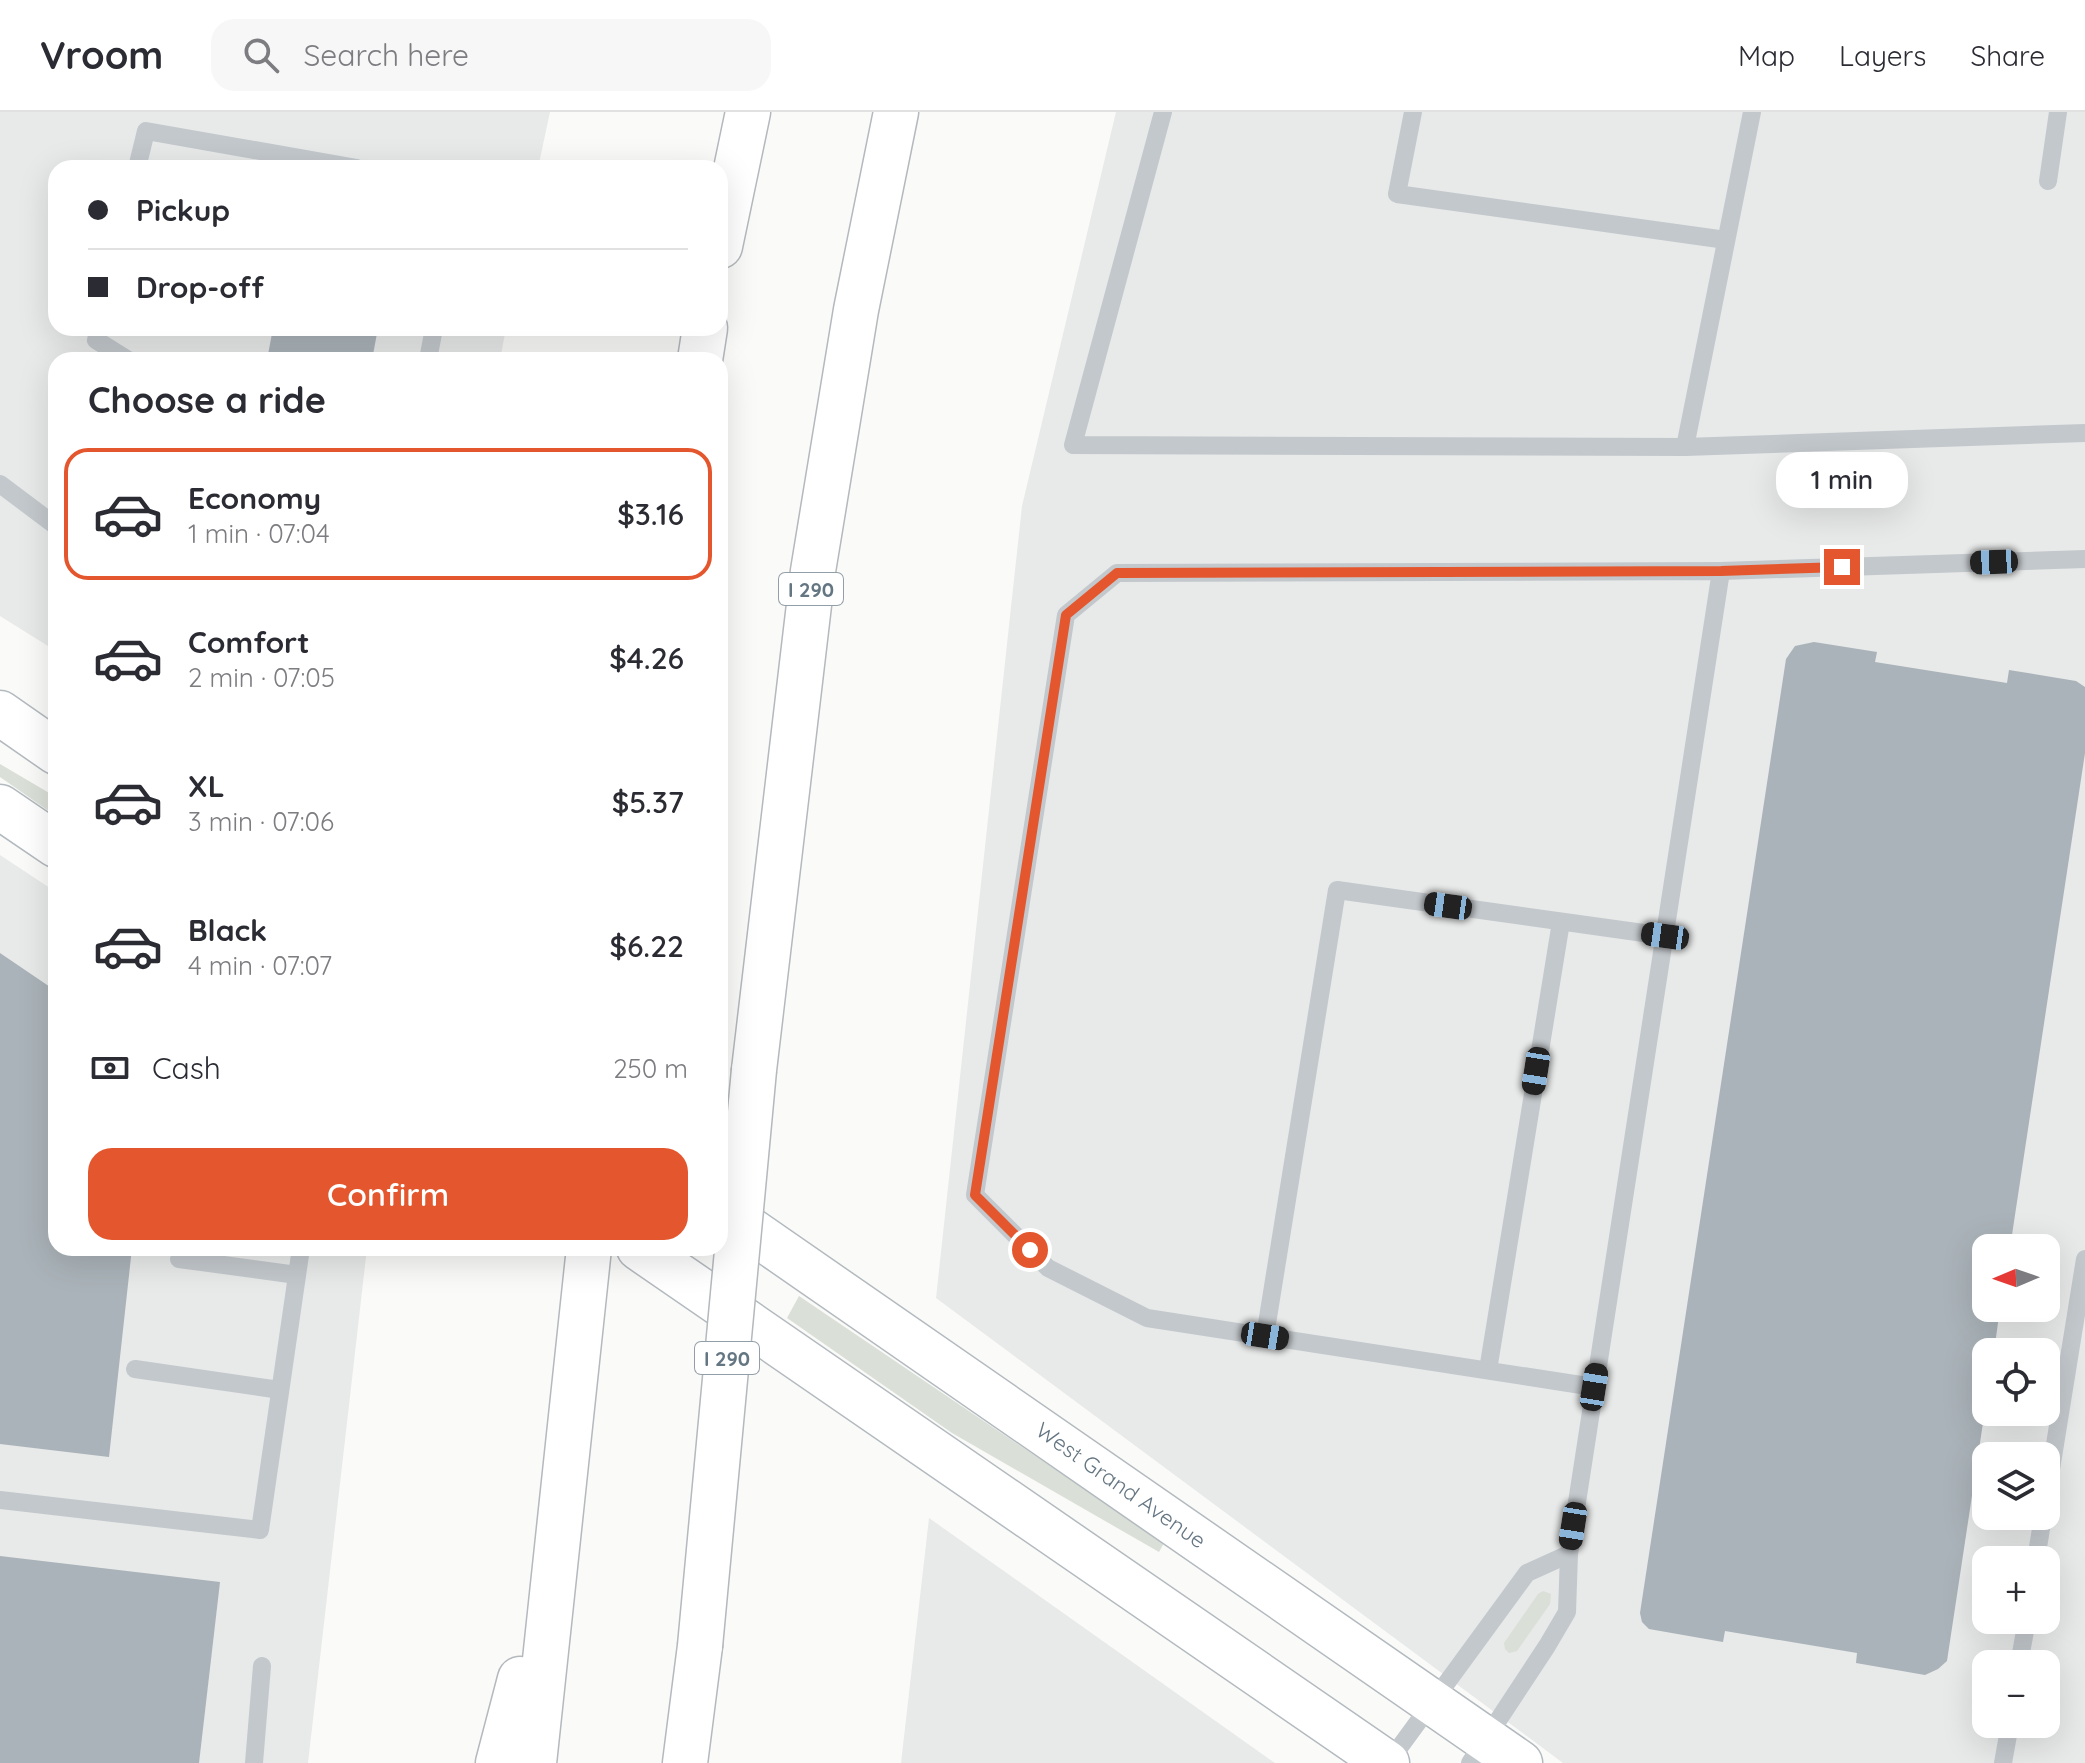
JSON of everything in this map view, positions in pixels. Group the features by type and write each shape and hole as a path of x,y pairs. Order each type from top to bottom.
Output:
{"main road":[{"path":"728,208 748,112"},
{"name":"I 290","path":"685,1763 700,1646 754,1070 813,571 856,310 896,112"},
{"path":"0,713 48,746"},
{"path":"0,807 48,840"},
{"name":"West Grand Avenue","path":"728,1215 1431,1701 1492,1755"},
{"path":"534,1763 588,1256"},
{"path":"651,1256 1388,1763"},
{"path":"498,1763 557,1537"},
{"path":"700,1646 703,1763"}],"lane":[{"path":"1163,112 1073,445 1685,447 2085,433"},
{"path":"1413,112 1397,194 1726,240"},
{"path":"1685,447 1752,112"},
{"path":"2048,181 2058,112"},
{"path":"139,160 146,131 311,160"},
{"path":"97,336 96,340 115,352"},
{"path":"0,484 48,520"},
{"path":"1594,1387 1147,1318 1048,1268 975,1195 1066,615 1117,573 1721,571 2085,559"},
{"path":"1492,1755 1567,1612 1569,1554 1721,571"},
{"path":"1265,1336 1337,890 1665,936"},
{"path":"1488,1370 1561,922"},
{"path":"0,1500 260,1530 300,1256"},
{"path":"179,1259 297,1275"},
{"path":"2055,1442 2085,1259"},
{"path":"135,1369 280,1390"},
{"path":"1388,1763 1527,1573 1569,1554"},
{"path":"254,1763 262,1666"},
{"path":"2003,1763 2007,1738"}],"shaded area":[{"path":"0,112 550,112 540,160 48,160 48,336 504,336 502,352 48,352 48,646 0,616"},
{"path":"1116,112 2085,112 2085,1763 1563,1763 936,1298 1022,506"},
{"path":"0,764 48,792 48,810 0,777"},
{"path":"0,855 48,887 48,1256 366,1256 308,1763 0,1763"},
{"path":"799,1296 1164,1543 1159,1552 952,1433 787,1318"},
{"path":"929,1518 1275,1763 901,1763"},
{"path":"1543,1591 1551,1594 1550,1604 1517,1651 1509,1653 1504,1643"}],"building":[{"path":"272,336 376,336 374,352 268,352"},
{"path":"1814,642 1877,652 1875,662 2007,683 2009,670 2076,681 2085,687 2085,753 2012,1234 1972,1234 1972,1322 1998,1322 1996,1338 1972,1338 1972,1426 1983,1426 1980,1442 1972,1442 1972,1496 1947,1661 1925,1675 1856,1663 1857,1653 1725,1631 1723,1642 1649,1629 1642,1622 1640,1613 1786,659 1795,646"},
{"path":"0,953 48,986 48,1256 131,1256 109,1457 0,1444"},
{"path":"0,1556 220,1582 199,1763 0,1763"}],"route":[{"path":"1030,1250 975,1195 1066,615 1117,573 1721,571 1842,567"}]}
